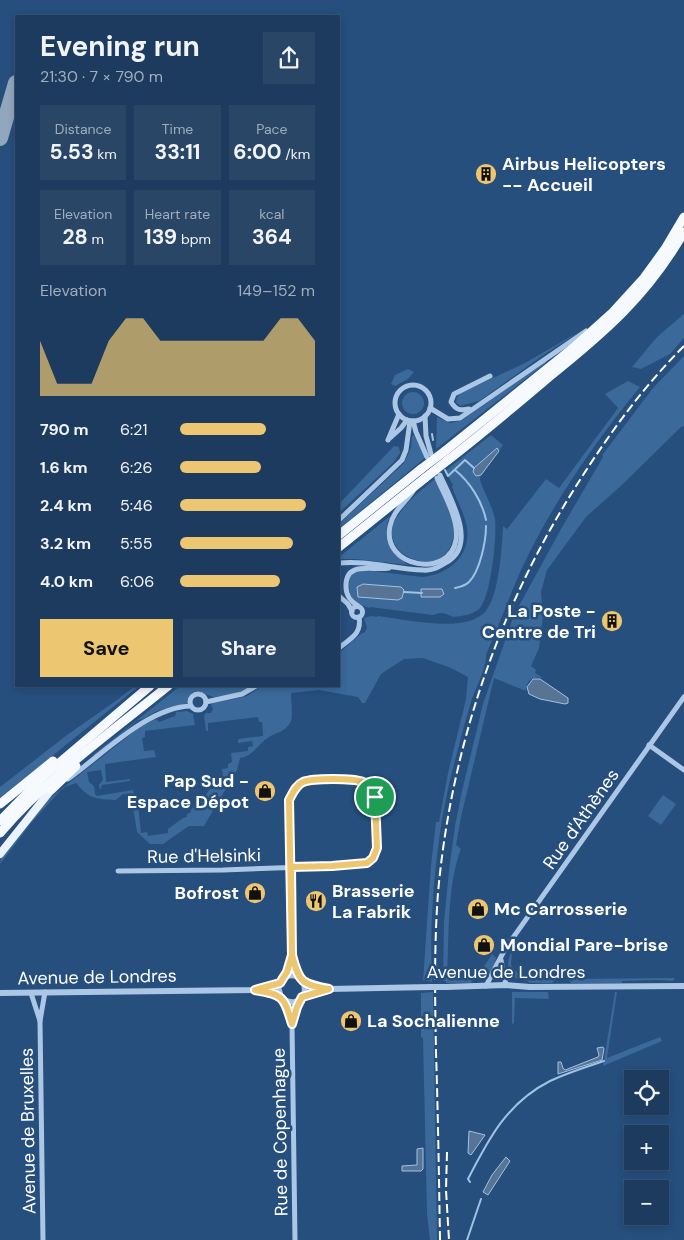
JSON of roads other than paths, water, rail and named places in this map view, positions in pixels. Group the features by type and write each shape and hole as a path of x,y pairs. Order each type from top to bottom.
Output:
{"highway":[{"path":"340,545 613,312 644,278 665,249 684,217"},
{"path":"447,455 579,354 623,314 650,283 684,232"},
{"path":"340,534 422,476"},
{"path":"0,804 66,750 149,687"},
{"path":"0,821 45,775 149,687"},
{"path":"51,790 77,765 168,687"},
{"path":"0,833 19,811 50,781 168,687"}],"main road":[{"path":"0,854 51,790"}],"street":[{"path":"430,408 452,420 460,418 613,312"},
{"path":"472,409 454,408 451,398 460,389 490,376"},
{"path":"411,385 419,386 426,390 430,398 430,408 425,416 429,456 410,420 399,414 395,404 396,396 402,388 411,385"},
{"path":"399,414 388,440 410,420 425,416"},
{"path":"340,519 402,460 406,450 410,420"},
{"path":"340,563 356,561 432,570 452,560 462,538 460,524 457,510 439,477 452,513 456,539 454,548 447,556 431,564 421,564 402,558 394,550 389,539 393,516 422,476"},
{"path":"340,647 357,633 360,626 359,617 363,610 348,596 346,581 349,574 355,570 365,568 382,569 394,567"},
{"path":"340,586 346,581"},
{"path":"340,597 350,606 355,616 359,617"},
{"path":"352,611 354,607 358,606"},
{"path":"206,702 242,694 254,687"},
{"path":"51,790 147,720 172,709 191,706 200,710 205,707 206,702 203,696 196,695 191,700 191,706"},
{"name":"Rue d'Athènes","path":"486,986 505,949 576,852 684,697"},
{"path":"649,745 684,770"},
{"name":"Rue d'Helsinki","path":"118,871 223,870 291,867 332,866 367,863 373,858 377,848 376,800 370,787 358,781 312,780 302,782 295,789 289,800 291,867 292,955 301,980"},
{"name":"Rue d'Helsinki","path":"282,980 292,955"},
{"path":"501,957 506,985"},
{"path":"292,975 301,980 305,990 301,998 293,1002 282,998 278,990 282,980 292,975"},
{"name":"Avenue de Londres","path":"255,990 282,980"},
{"name":"Avenue de Londres","path":"301,980 329,989"},
{"name":"Avenue de Londres","path":"301,998 329,989 506,985 530,987 684,986"},
{"name":"Avenue de Londres","path":"0,993 255,990 282,998"},
{"name":"Avenue de Bruxelles","path":"43,1240 40,1021 45,992"},
{"name":"Avenue de Bruxelles","path":"31,993 40,1021"},
{"name":"Rue de Copenhague","path":"282,998 292,1024"},
{"name":"Rue de Copenhague","path":"295,1240 292,1024 301,998"}],"waterway":[{"path":"432,434 433,440"},
{"path":"445,470 448,476 465,460 474,468"},
{"path":"455,470 475,492 486,520"},
{"path":"455,588 468,583 473,577 484,547 486,526"},
{"path":"404,592 422,593"},
{"path":"470,1182 468,1179 492,1136 522,1100 550,1081 604,1061"},
{"path":"467,1240 481,1199"}],"railway":[{"path":"440,1240 435,1012 438,893 454,785 467,732 483,680 502,629 550,530 578,483 614,429 654,378 684,346"},
{"path":"447,1152 446,1190 449,1240"}],"place":[{"name":"Airbus Helicopters -- Accueil","path":"486,174"},
{"name":"La Poste - Centre de Tri","path":"612,621"},
{"name":"Pap Sud - Espace Dépot","path":"265,791"},
{"name":"Bofrost","path":"255,893"},
{"name":"Brasserie La Fabrik","path":"316,901"},
{"name":"Mc Carrosserie","path":"478,909"},
{"name":"Mondial Pare-brise","path":"484,945"},
{"name":"La Sochalienne","path":"351,1021"}]}
